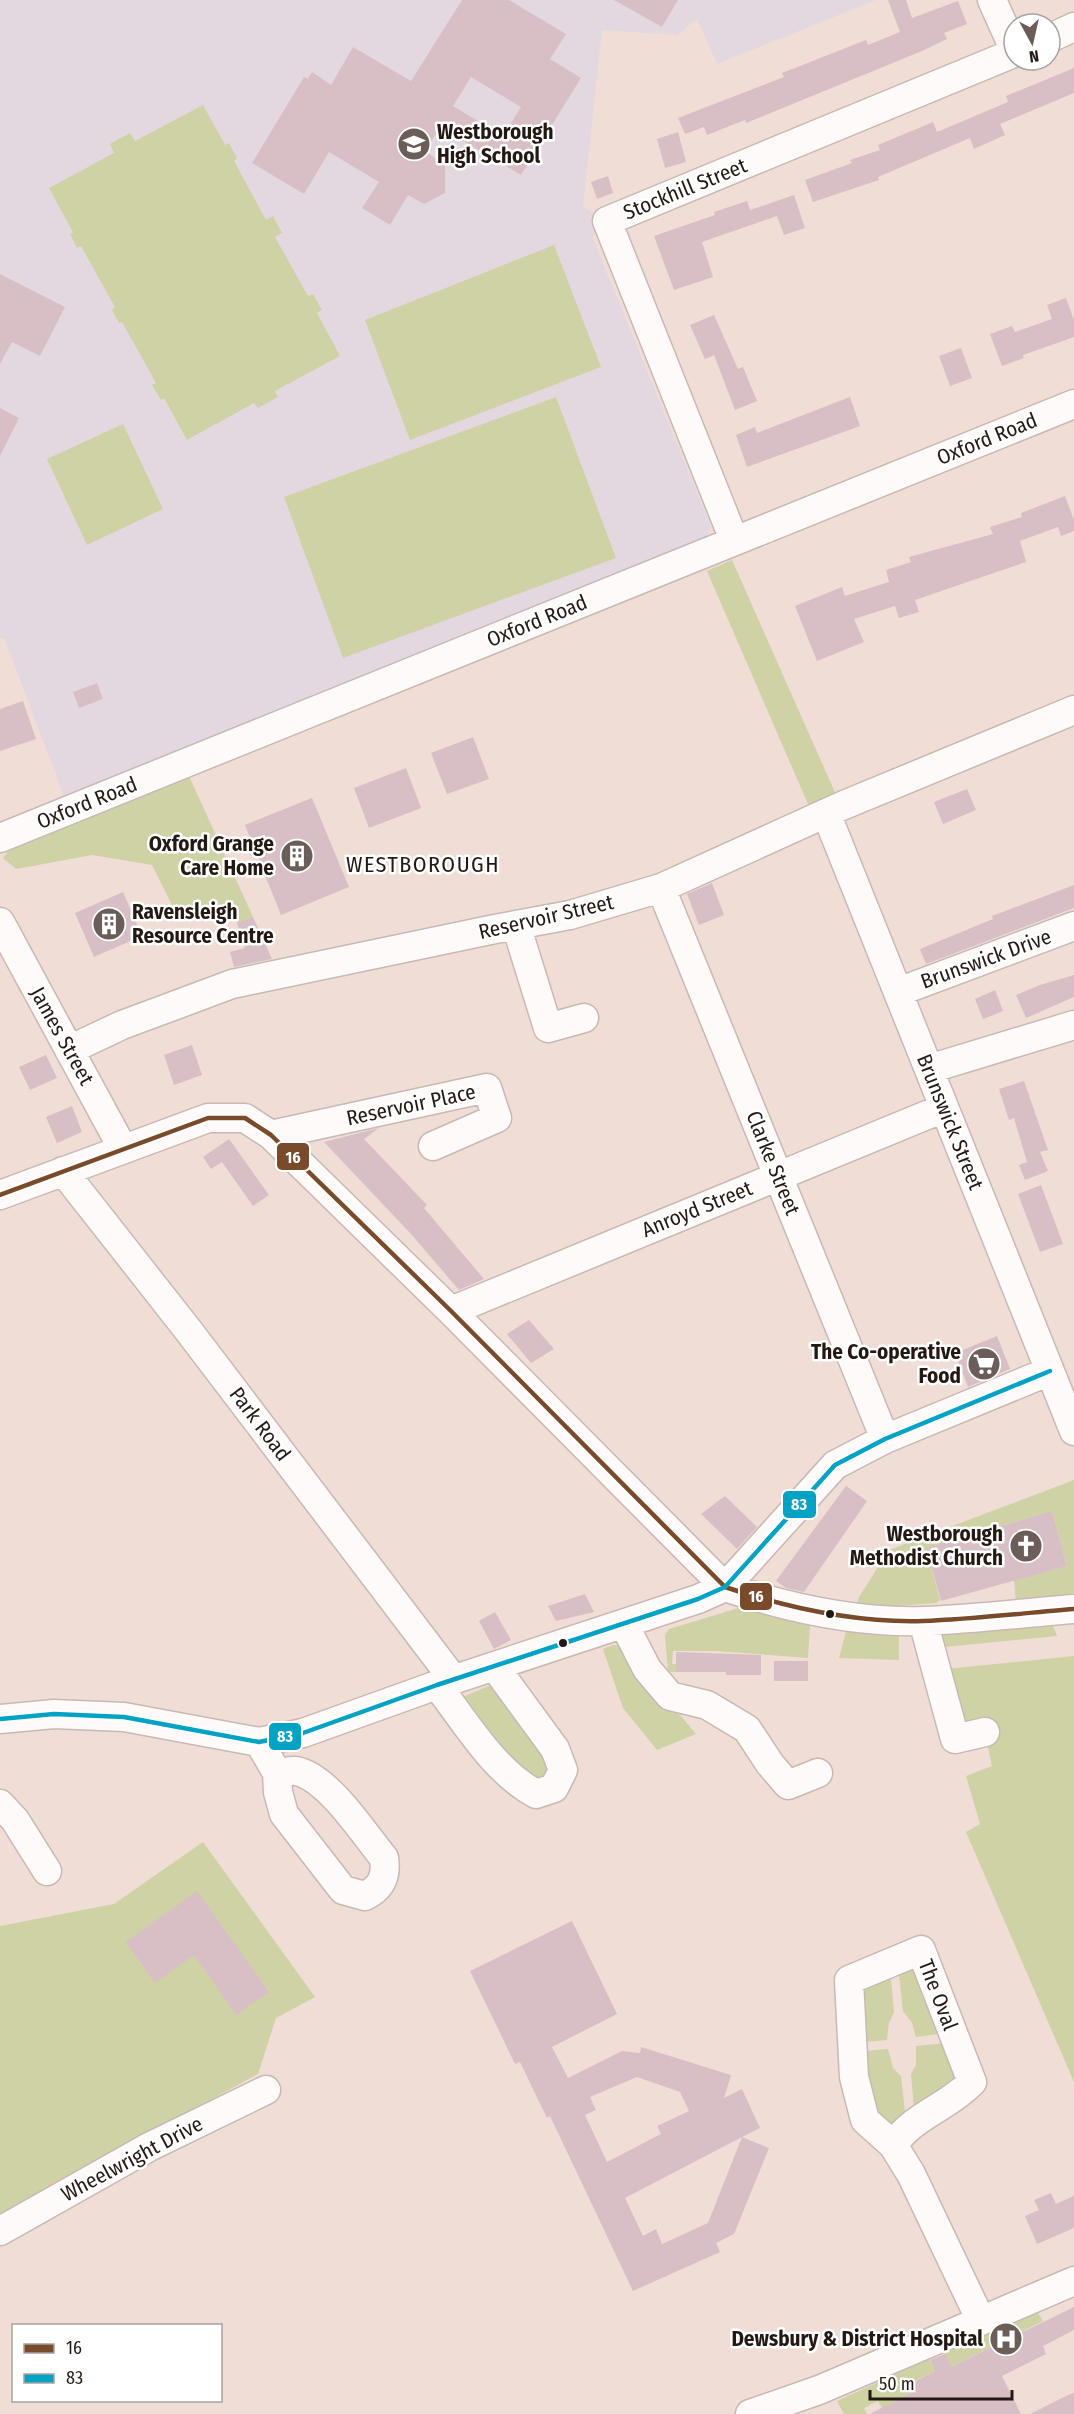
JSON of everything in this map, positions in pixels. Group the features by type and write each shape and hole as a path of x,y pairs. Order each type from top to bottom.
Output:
{"street":[{"path":"992,0 1002,23"},
{"name":"Stockhill Street","path":"734,540 607,221 1002,56"},
{"name":"Oxford Road","path":"0,837 1074,404"},
{"name":"Reservoir Street","path":"69,1050 122,1025 232,984 570,915 662,888 826,813 1074,710"},
{"name":"Brunswick Street","path":"826,813 1074,1431"},
{"name":"Clarke Street","path":"662,888 885,1438"},
{"name":"James Street","path":"0,922 123,1149"},
{"path":"516,925 548,1028 584,1018"},
{"name":"Brunswick Drive","path":"898,992 1074,926"},
{"path":"929,1070 1074,1025"},
{"name":"Reservoir Place","path":"271,1136 487,1088 497,1118 433,1146"},
{"name":"Anroyd Street","path":"451,1311 944,1108"},
{"path":"0,1195 208,1118 244,1118 271,1136 451,1311 725,1587 818,1612 923,1621 1074,1608"},
{"name":"Park Road","path":"63,1171 188,1330 446,1683 494,1758 519,1785 536,1794 554,1788 563,1770 555,1749 495,1666"},
{"path":"0,1719 54,1714 124,1717 259,1742 303,1733 698,1599 725,1587 835,1465 885,1438 1050,1371"},
{"path":"923,1621 955,1739 985,1732"},
{"path":"624,1624 647,1669 670,1696 707,1705 747,1729 770,1764 788,1785 818,1773"},
{"path":"259,1742 277,1773"},
{"path":"0,1804 15,1820 47,1871"},
{"name":"The Oval","path":"893,2145 903,2131 923,2115 956,2098 972,2082 921,1950 849,1980 854,2077 865,2120 893,2145 911,2174 981,2321"},
{"name":"Wheelwright Drive","path":"0,2231 149,2147 266,2090"},
{"path":"750,2414 819,2390 1074,2282"}],"shaded area":[{"path":"0,0 876,0 717,64 697,19 677,35 602,30 583,207 607,221 592,237 711,526 706,539 64,796 4,638 0,639"}],"green space":[{"path":"203,105 225,145 229,143 237,158 234,161 266,220 273,216 282,233 275,237 308,296 313,294 322,310 317,313 340,356 275,391 278,397 258,408 254,403 187,440 164,398 161,400 152,385 156,383 122,322 119,323 112,310 115,307 81,246 77,248 70,234 73,232 49,188 114,153 110,144 130,133 135,141"},
{"path":"554,245 601,367 410,440 365,320"},
{"path":"556,397 616,558 343,658 284,497"},
{"path":"123,424 163,509 87,545 47,459"},
{"path":"732,560 841,806 814,818 707,571"},
{"path":"189,776 253,917 237,923 232,913 200,906 178,917 152,865 92,855 16,869 3,858 9,850"},
{"path":"1074,1480 1074,1593 1016,1601 1014,1580 1067,1566 1052,1511 926,1548 940,1600 936,1603 855,1609 859,1597 889,1550"},
{"path":"742,1607 810,1623 808,1658 717,1651 673,1651 672,1664 676,1664 676,1672 668,1672 665,1635 669,1629"},
{"path":"1053,1614 1053,1626 1057,1636 945,1647 939,1623"},
{"path":"846,1631 899,1635 899,1660 839,1658"},
{"path":"613,1645 630,1647 644,1672 696,1734 657,1750 623,1708 603,1649"},
{"path":"1074,1656 1074,2082 966,1832 980,1824 966,1776 992,1766 982,1720 960,1725 946,1669"},
{"path":"498,1682 557,1771 536,1788 458,1699"},
{"path":"203,1842 315,1997 276,2018 258,2074 0,2216 0,1926 114,1904"},
{"path":"898,1966 917,1967 945,2033 916,2037 912,2023 903,2011"},
{"path":"890,1970 894,2012 889,2023 887,2040 865,2042 859,1980"},
{"path":"948,2043 962,2074 956,2088 914,2108 911,2074 916,2065 916,2046"},
{"path":"888,2049 893,2068 901,2076 905,2113 891,2125 886,2124 873,2100 865,2051"},
{"path":"1038,2313 1043,2321 951,2367 944,2352"},
{"path":"929,2359 935,2371 908,2384 912,2392 882,2408 878,2401 864,2408 867,2414 844,2414 837,2401"}],"building":[{"path":"462,0 509,0 566,34 550,59 581,78 521,175 440,127 425,151 445,165 445,193 424,204 408,195 390,225 362,208 379,182 329,152 304,194 252,163 304,77 308,79 312,72 331,85 353,47 411,81","holes":["471,77 521,107 503,136 453,106"]},
{"path":"614,0 678,0 662,27"},
{"path":"888,0 906,0 912,18 958,1 967,24 944,33 947,39 922,51 746,123 745,120 707,135 704,127 685,134 678,118 784,77 782,73 866,40 868,45 900,32"},
{"path":"1074,68 1074,93 1000,124 1005,135 974,149 970,138 878,177 879,180 813,202 805,180 852,163 850,160 880,150 878,145 933,122 937,132 1008,102 1006,96"},
{"path":"678,132 686,162 665,168 657,139"},
{"path":"608,176 613,193 597,199 591,182"},
{"path":"794,195 805,228 784,235 777,216 702,242 713,277 674,290 654,236 715,215 714,212 747,201 750,210"},
{"path":"0,274 65,307 40,356 12,342 0,364"},
{"path":"1066,298 1074,320 1074,337 1023,355 1024,358 1002,366 990,334 1012,326 1015,332 1052,319 1047,305"},
{"path":"714,315 738,369 743,367 757,401 735,410 714,355 705,359 690,325"},
{"path":"961,348 972,378 950,386 939,356"},
{"path":"850,397 860,426 747,467 736,435 755,427 757,433"},
{"path":"0,408 19,418 0,456"},
{"path":"1065,496 1074,520 1074,531 1061,536 1058,527 1020,541 1026,562 915,600 919,612 899,618 895,606 854,619 864,642 817,661 795,606 842,587 845,596 889,582 886,570 911,562 909,557 993,534 990,527 1022,517 1021,513"},
{"path":"97,683 103,699 79,708 73,692"},
{"path":"23,701 36,739 0,751 0,709"},
{"path":"473,737 489,779 447,794 431,753"},
{"path":"406,768 421,808 369,828 354,788"},
{"path":"967,789 976,810 943,824 934,802"},
{"name":"Oxford Grange Care Home","path":"312,798 349,887 281,915 245,825"},
{"path":"712,883 724,915 699,925 687,894"},
{"path":"1074,885 1074,908 926,964 920,949 993,919 992,916"},
{"name":"Ravensleigh Resource Centre","path":"123,892 142,936 94,957 75,913"},
{"path":"253,917 272,959 234,967 230,952 245,948 237,923"},
{"path":"1074,975 1074,997 1026,1018 1016,995"},
{"path":"995,990 1003,1011 983,1019 975,999"},
{"path":"192,1045 202,1075 174,1085 164,1055"},
{"path":"46,1055 57,1078 30,1090 19,1067"},
{"path":"1024,1081 1048,1150 1040,1152 1048,1171 1025,1180 1019,1165 1027,1162 1014,1118 1009,1120 999,1089"},
{"path":"72,1106 82,1132 57,1143 46,1117"},
{"path":"379,1128 364,1139 427,1205 424,1208 484,1279 459,1290 411,1234 324,1142"},
{"path":"229,1139 269,1195 253,1206 222,1162 211,1169 203,1157"},
{"path":"1041,1185 1063,1244 1040,1252 1018,1194"},
{"path":"529,1320 554,1349 531,1363 507,1334"},
{"name":"The Co-operative Food","path":"997,1336 1010,1369 968,1387 955,1353"},
{"path":"846,1486 867,1501 804,1592 786,1588 776,1581"},
{"path":"725,1496 757,1527 737,1549 701,1514"},
{"path":"1052,1511 1067,1566 941,1601 926,1548"},
{"path":"585,1594 594,1612 556,1621 548,1606"},
{"path":"495,1612 511,1640 494,1649 479,1621"},
{"path":"676,1652 761,1655 761,1675 676,1672"},
{"path":"774,1661 808,1661 808,1681 774,1681"},
{"path":"197,1891 269,1992 236,2015 194,1955 155,1983 126,1942"},
{"path":"572,1921 617,2014 552,2047 568,2078 622,2051 640,2053 641,2047 731,2075 724,2098 742,2089 760,2128 742,2137 769,2148 734,2234 716,2243 720,2252 633,2291 550,2116 547,2118 520,2062 515,2064 470,1971","holes":["637,2077 680,2092 689,2111 657,2126 661,2134 607,2162 585,2115 596,2110 590,2097","742,2137 708,2223 662,2244 656,2229 643,2236 625,2198"]},
{"path":"1051,2193 1056,2204 1074,2196 1074,2228 1037,2244 1025,2216 1039,2210 1034,2200"},
{"path":"1074,2307 1074,2330 1043,2346 1046,2354 1002,2376 1021,2414 870,2414 912,2392 908,2385 935,2371 930,2360 945,2354 951,2367"},
{"path":"1074,2393 1074,2414 1030,2414 1068,2395"}],"transit line":[{"name":"16","path":"0,1195 208,1118 245,1118 271,1135 451,1311 725,1587 822,1613 898,1621 942,1620 1074,1609"},
{"name":"83","path":"0,1719 54,1714 124,1717 259,1742 303,1733 437,1685 698,1599 725,1587 835,1465 885,1439 1050,1371"}],"place":[{"name":"Westborough High School","path":"414,144"},
{"name":"Oxford Grange Care Home","path":"297,856"},
{"name":"Ravensleigh Resource Centre","path":"109,924"},
{"name":"The Co-operative Food","path":"984,1364"},
{"name":"Westborough Methodist Church","path":"1026,1546"},
{"name":"Dewsbury & District Hospital","path":"1006,2339"}],"district":[{"name":"WESTBOROUGH","path":"423,864"}]}
